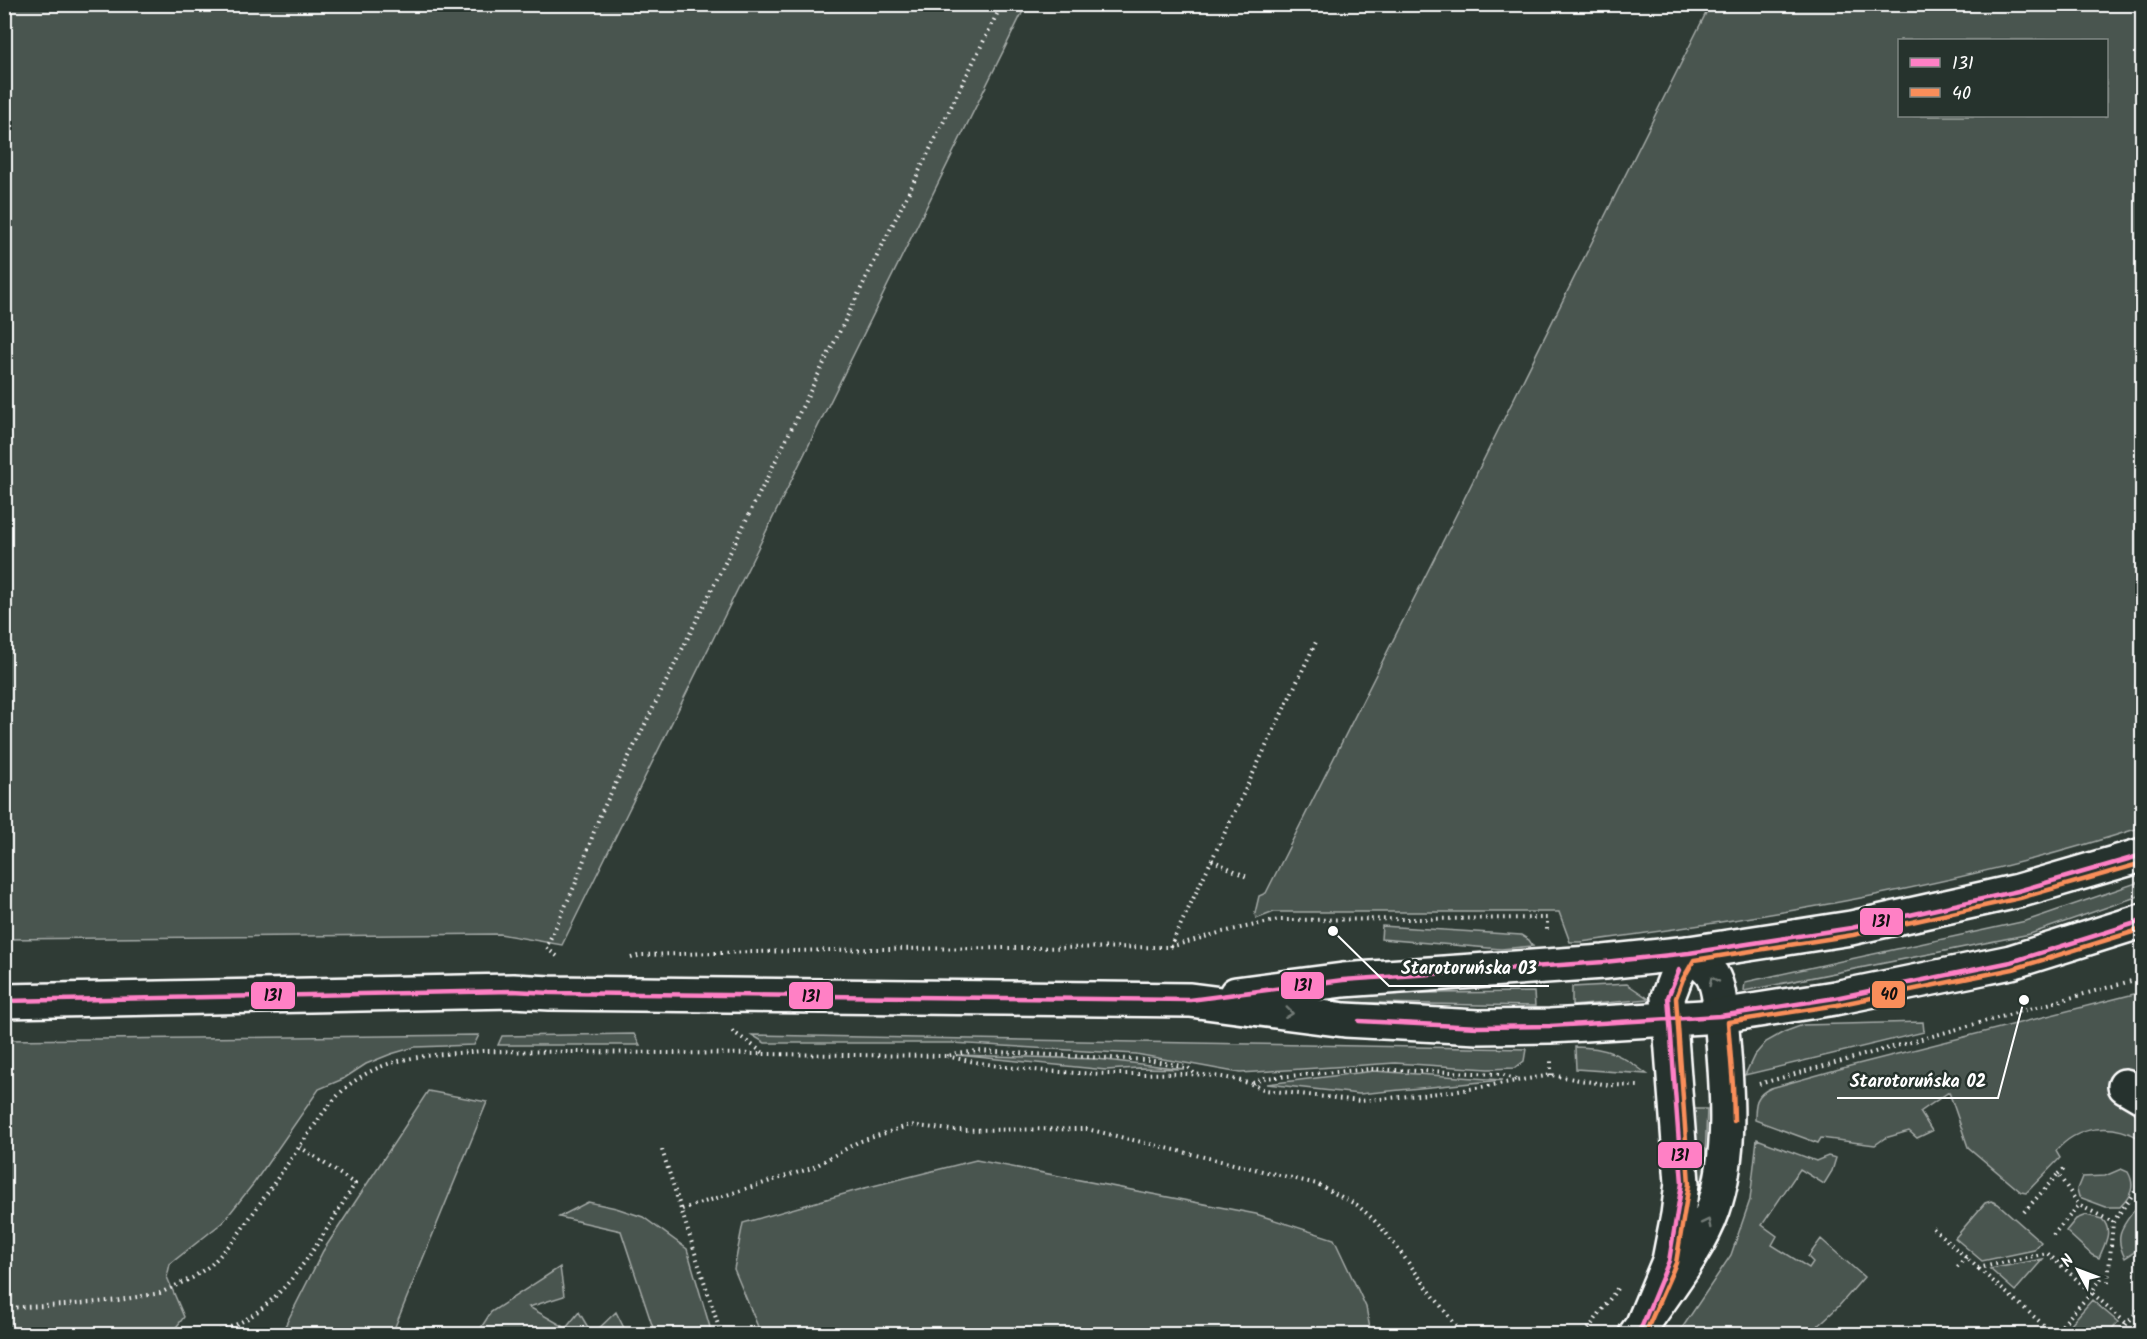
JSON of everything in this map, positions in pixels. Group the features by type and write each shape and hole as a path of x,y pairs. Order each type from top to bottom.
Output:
{"main road":[{"path":"1190,1000 1343,980 1582,964 1689,953 1862,925 2018,891 2142,855"},
{"path":"4,1001 513,991 1190,1000 1345,1020 1478,1027 1550,1026 1720,1016 1835,998 2011,962 2142,921"},
{"path":"1639,1330 1695,1247 1713,1211 1722,1179 1726,1148 1726,1087 1718,992 1712,975 1689,953"},
{"path":"1639,1330 1669,1261 1678,1215 1682,1183 1668,997 1676,976 1689,953"}],"path":[{"path":"565,957 555,956 546,948 575,885 600,815 1002,4"},
{"path":"1170,947 1316,642"},
{"path":"1212,860 1249,878"},
{"path":"625,960 641,955 1170,947 1222,932 1279,920 1547,918"},
{"path":"1726,1087 1748,1087 2142,978"},
{"path":"4,1308 119,1300 160,1293 192,1278 211,1265 234,1239 323,1113 355,1080 372,1070 407,1058 482,1051 946,1056 976,1051 1148,1060 1186,1067 1196,1075"},
{"path":"946,1056 976,1064 1069,1072 1196,1075 1252,1084 1265,1090 1360,1101 1458,1091 1551,1075 1610,1085 1675,1087"},
{"path":"1252,1084 1265,1078 1371,1069 1501,1074 1518,1080"},
{"path":"682,1209 812,1168 858,1142 910,1125 951,1130 1087,1129 1317,1184 1337,1193 1357,1205 1379,1226 1462,1335"},
{"path":"214,1335 249,1318 279,1292 304,1262 355,1184 300,1147"},
{"path":"662,1150 721,1335"},
{"path":"2024,1212 2064,1169"},
{"path":"2058,1174 2079,1205 2113,1222"},
{"path":"2108,1282 2113,1222 2142,1182"},
{"path":"2053,1235 2079,1205"},
{"path":"1933,1228 2054,1334 2091,1293 2102,1276"},
{"path":"1978,1268 2047,1253 2127,1324"},
{"path":"1957,1267 1966,1257"},
{"path":"1585,1335 1620,1284"},
{"path":"2118,1335 2142,1306"}],"shaded area":[{"path":"4,5 1026,5 562,945 500,934 5,939"},
{"path":"1710,5 2142,5 2142,827 2073,848 1935,883 1723,922 1581,942 1570,942 1559,912 1274,912 1256,919 1259,896 1266,893"},
{"path":"2142,881 2142,895 2030,934 1744,991 1745,982 2026,921"},
{"path":"1382,926 1521,935 1533,946 1501,949 1381,939"},
{"path":"1627,984 1649,999 1572,1006 1572,987"},
{"path":"1534,992 1535,1006 1324,1002 1328,994"},
{"path":"2142,992 2142,1146 2138,1143 2139,1138 2106,1128 2074,1136 2056,1151 2060,1158 2026,1193 2021,1192 1968,1147 1949,1092 1920,1112 1932,1131 1917,1138 1909,1131 1885,1138 1875,1145 1821,1138 1818,1143 1755,1120 1755,1109 1759,1097 1771,1088"},
{"path":"1923,1022 1924,1032 1745,1075 1754,1056 1766,1042 1803,1025"},
{"path":"634,1034 640,1045 498,1045 502,1036"},
{"path":"479,1035 474,1045 415,1047 391,1054 366,1064 343,1079 319,1089 254,1183 223,1222 170,1264 167,1277 184,1317 174,1330 120,1334 5,1334 5,1040"},
{"path":"752,1035 1526,1049 1524,1061 1515,1068 1488,1069 1395,1063 1240,1073 1136,1054 952,1043 765,1043"},
{"path":"1575,1047 1614,1053 1647,1074 1576,1069"},
{"path":"957,1055 1097,1059 1184,1069 1106,1070"},
{"path":"1374,1071 1502,1080 1359,1094 1267,1084"},
{"path":"428,1091 487,1102 392,1334 281,1334 323,1251"},
{"path":"1693,1109 1707,1109 1703,1210 1693,1215"},
{"path":"1757,1139 1816,1161 1828,1156 1836,1158 1832,1171 1824,1184 1800,1169 1762,1225 1777,1236 1772,1245 1809,1268 1813,1262 1808,1257 1821,1239 1864,1277 1838,1307 1809,1334 1678,1334 1731,1255 1750,1200"},
{"path":"976,1160 1256,1214 1334,1239 1366,1307 1371,1334 761,1334 734,1269 743,1223 865,1188"},
{"path":"2121,1169 2128,1172 2132,1186 2127,1199 2120,1207 2106,1207 2079,1197 2077,1189 2082,1177 2105,1176"},
{"path":"2142,1198 2142,1242 2133,1253 2125,1258 2121,1248 2121,1232"},
{"path":"1991,1201 1998,1204 2041,1242 2034,1250 1982,1261 1955,1238 1985,1203"},
{"path":"588,1202 643,1217 687,1249 712,1334 655,1334 621,1231 559,1217"},
{"path":"2086,1215 2102,1219 2106,1224 2107,1238 2099,1258 2092,1255 2066,1231 2076,1219"},
{"path":"2043,1259 2015,1291 1990,1269"},
{"path":"560,1267 564,1296 529,1307 566,1328 579,1312 592,1334 477,1334 491,1312"},
{"path":"2092,1300 2118,1322 2107,1334 2062,1334"},
{"path":"616,1312 627,1334 593,1334"}],"transit line":[{"name":"131","path":"4,1001 513,991 1190,1000 1343,980 1604,962 1689,953 1851,928 2018,891 2142,855"},
{"name":"40","path":"1645,1334 1676,1263 1689,1184 1676,998 1683,979 1694,960 1853,935 2020,898 2142,863"},
{"name":"131","path":"1359,1021 1478,1027 1550,1026 1720,1016 1835,998 2011,962 2142,921"},
{"name":"40","path":"1734,1121 1728,1022 1837,1005 2013,969 2142,929"},
{"name":"131","path":"1636,1334 1642,1326 1669,1261 1682,1183 1668,997 1679,970"}],"place":[{"name":"Starotoruńska 03","path":"1333,931"},
{"name":"Starotoruńska 02","path":"2024,1000"}]}
